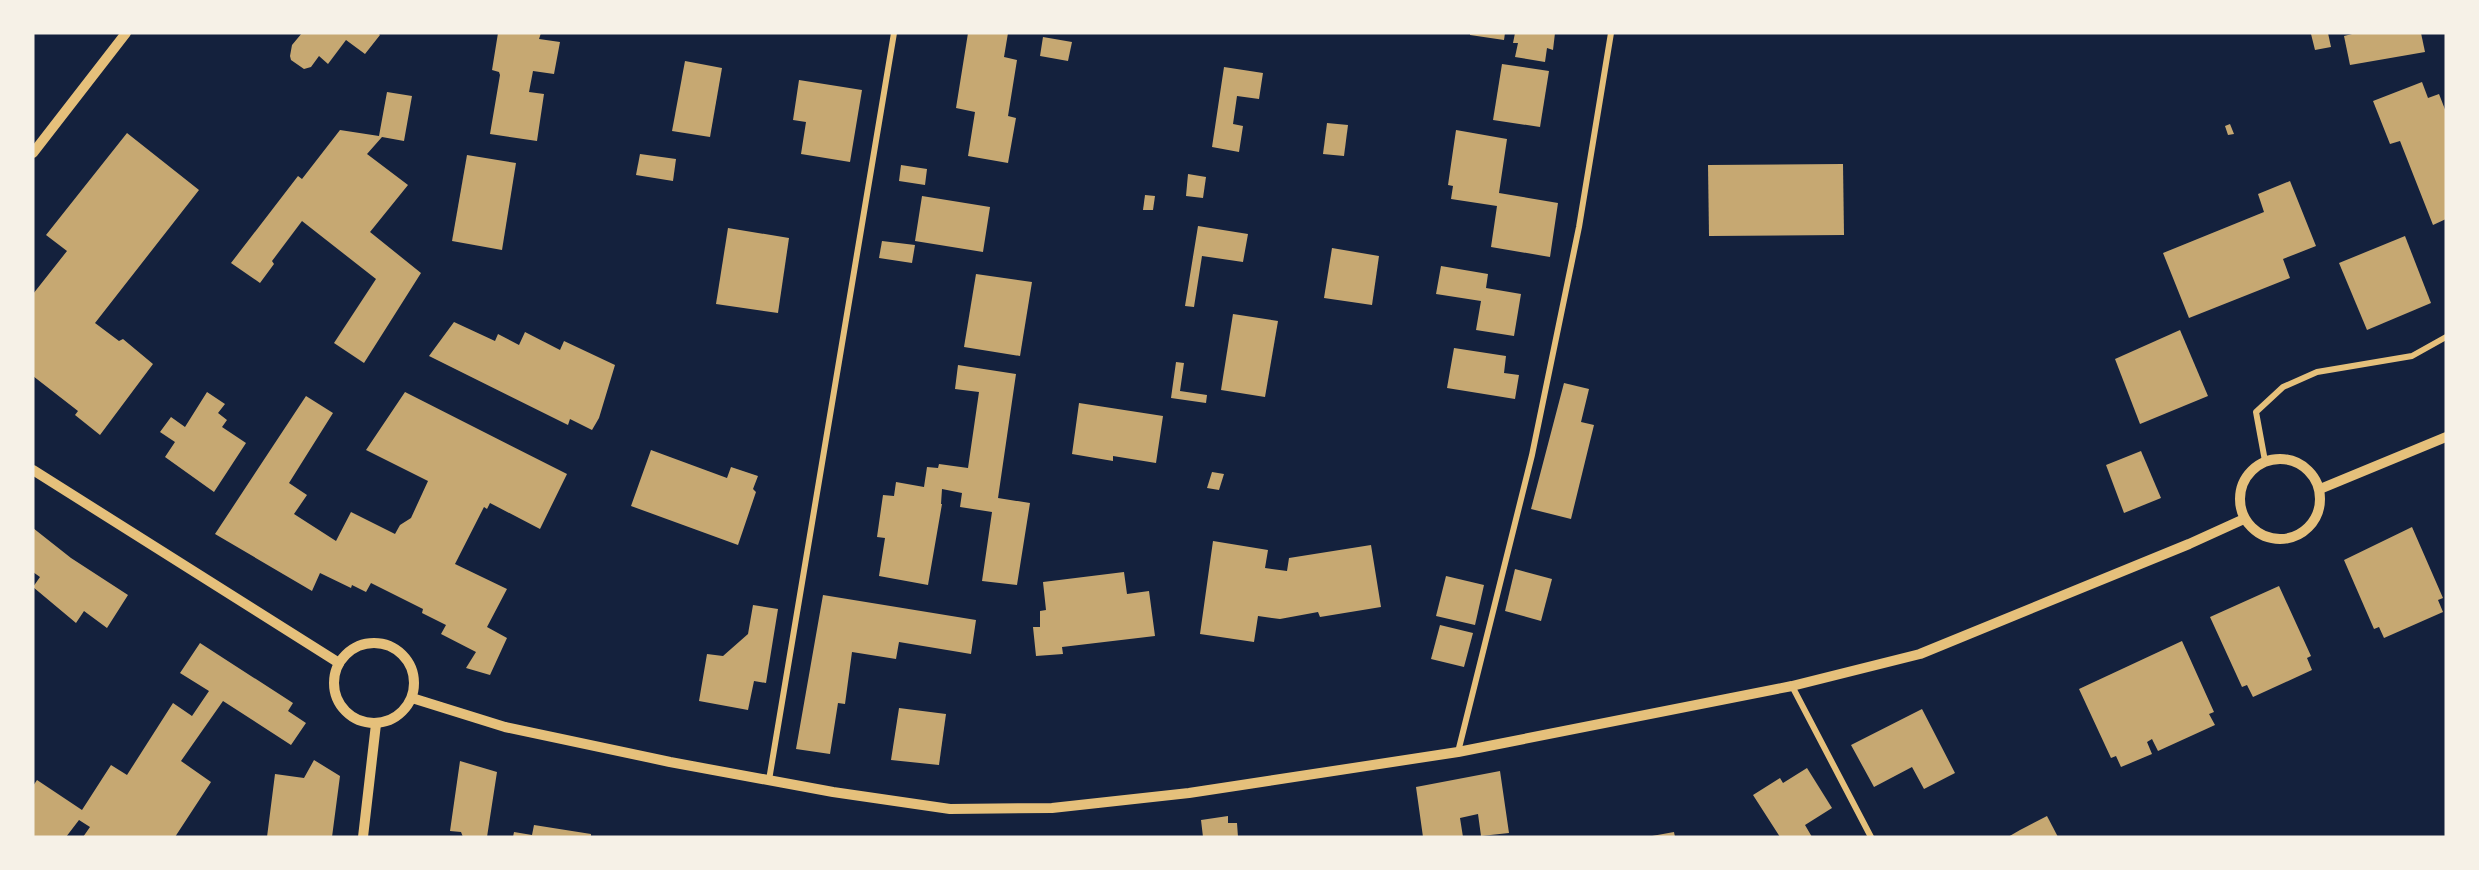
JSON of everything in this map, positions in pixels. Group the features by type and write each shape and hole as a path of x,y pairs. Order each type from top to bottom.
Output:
{"street":[{"path":"33,153 126,33"},
{"path":"769,780 894,33"},
{"path":"1458,752 1532,455 1579,227 1611,33"},
{"path":"2265,460 2256,412 2283,387 2317,372 2412,356 2446,337"},
{"path":"2320,489 2446,436"},
{"path":"2278,458 2292,460 2309,472 2320,489 2317,515 2310,526 2300,534 2288,538 2269,537 2252,529 2244,519 2239,505 2241,485 2253,468 2265,460 2278,458"},
{"path":"33,470 339,663"},
{"path":"412,698 505,727 769,780 950,809 1052,808 1189,793 1458,752 1792,686 1920,654 2190,544 2244,519"},
{"path":"372,643 386,645 398,650 407,660 413,672 412,698 399,715 376,724 354,718 344,711 337,700 334,674 348,652 359,645 372,643"},
{"path":"1792,686 1871,837"},
{"path":"363,837 376,724"}],"building":[{"path":"302,33 378,33 380,35 365,54 346,40 328,64 319,56 311,67 304,69 291,60 290,56 292,45"},
{"path":"498,33 541,33 539,39 560,42 554,74 533,71 529,92 544,94 537,141 490,134 500,75 499,72 492,70"},
{"path":"968,33 1008,33 1004,57 1017,60 1008,116 1016,118 1008,163 968,156 975,112 956,108"},
{"path":"1470,33 1505,33 1504,40 1470,35"},
{"path":"1515,33 1555,33 1553,50 1547,48 1545,62 1515,57 1518,43 1513,43"},
{"path":"2328,33 2331,47 2315,50 2311,34"},
{"path":"2356,33 2421,33 2425,52 2350,65 2344,36"},
{"path":"1043,37 1072,42 1068,61 1040,56"},
{"path":"685,61 722,68 710,137 672,131"},
{"path":"1502,64 1549,71 1540,127 1493,120"},
{"path":"1224,67 1263,73 1259,99 1237,96 1233,124 1243,126 1239,152 1212,147"},
{"path":"799,80 862,90 850,162 801,154 806,122 793,120"},
{"path":"2422,82 2428,98 2439,94 2446,112 2446,219 2433,225 2400,141 2390,144 2373,101"},
{"path":"387,92 412,96 404,141 382,137 367,154 408,185 370,232 421,273 364,363 334,343 376,279 302,221 272,261 274,264 260,283 231,263 298,176 302,179 340,130 379,136"},
{"path":"1327,123 1348,125 1344,156 1323,154"},
{"path":"2230,124 2234,134 2228,135 2225,126"},
{"path":"1456,130 1507,139 1499,193 1558,203 1550,257 1491,247 1497,206 1451,199 1453,186 1448,185"},
{"path":"127,133 199,190 95,323 119,341 123,339 153,364 100,435 75,415 78,411 33,376 33,294 67,251 46,235"},
{"path":"640,154 676,159 673,181 636,175"},
{"path":"467,155 516,163 502,250 452,241"},
{"path":"1843,164 1844,235 1709,236 1708,165"},
{"path":"901,165 927,169 925,185 899,181"},
{"path":"1188,174 1206,177 1203,198 1186,196"},
{"path":"2290,181 2316,246 2283,259 2290,278 2189,318 2163,253 2264,212 2258,194"},
{"path":"1145,195 1155,196 1153,210 1143,210"},
{"path":"922,196 990,207 983,252 915,241"},
{"path":"1198,226 1248,234 1243,262 1202,256 1194,307 1185,306"},
{"path":"728,228 789,238 778,313 716,304"},
{"path":"2405,236 2431,303 2367,330 2339,263"},
{"path":"882,241 915,245 912,263 879,258"},
{"path":"1332,248 1379,256 1372,305 1324,298"},
{"path":"1441,266 1488,274 1486,288 1521,294 1514,336 1476,330 1481,301 1436,294"},
{"path":"976,274 1032,282 1020,356 964,347"},
{"path":"1233,314 1278,321 1265,397 1221,390"},
{"path":"454,322 495,341 498,334 519,345 525,332 560,350 564,341 615,365 599,418 592,430 570,419 568,425 429,356"},
{"path":"2180,330 2208,396 2140,424 2115,359"},
{"path":"1454,348 1506,356 1504,373 1519,375 1515,399 1447,388"},
{"path":"1176,362 1184,363 1180,391 1207,395 1206,403 1171,398"},
{"path":"958,365 1016,374 998,498 1030,503 1017,585 982,581 992,512 960,507 962,493 942,489 942,504 928,585 879,576 885,538 877,537 883,495 894,496 896,482 924,487 927,467 938,468 939,464 968,468 979,392 955,389"},
{"path":"1564,383 1589,389 1581,422 1594,425 1571,519 1531,509"},
{"path":"207,392 225,404 218,413 227,420 222,427 246,443 214,492 165,457 175,442 160,432 171,417 185,427"},
{"path":"405,392 567,474 540,529 490,503 487,509 484,507 455,564 507,589 487,627 507,638 490,675 466,668 476,652 441,634 446,625 422,613 423,609 371,583 366,592 352,585 351,588 320,573 312,591 215,534 306,396 333,413 289,483 307,495 294,514 336,541 351,512 395,534 400,525 411,518 428,481 366,450"},
{"path":"1079,403 1163,416 1156,463 1113,456 1113,461 1072,454"},
{"path":"651,450 727,478 731,467 758,476 753,489 756,492 738,545 631,506"},
{"path":"2141,451 2161,498 2124,513 2106,465"},
{"path":"1212,472 1224,474 1219,490 1207,488"},
{"path":"2412,527 2443,598 2438,600 2443,612 2384,638 2379,627 2374,629 2344,560"},
{"path":"33,528 71,558 128,595 107,628 84,611 76,623 33,587 40,577 33,572"},
{"path":"1213,541 1268,550 1265,568 1287,571 1289,558 1371,545 1381,607 1320,617 1318,612 1280,619 1258,616 1254,642 1200,634"},
{"path":"1515,569 1552,579 1541,621 1505,611"},
{"path":"1124,572 1127,594 1149,591 1155,636 1062,647 1063,654 1036,656 1033,627 1040,627 1040,611 1046,610 1043,582"},
{"path":"1446,576 1484,585 1475,625 1436,616"},
{"path":"2279,586 2311,656 2307,658 2312,670 2253,697 2247,685 2242,687 2210,617"},
{"path":"823,595 976,620 971,654 899,642 896,659 852,652 845,704 838,703 830,754 796,749"},
{"path":"753,605 778,609 766,683 754,681 748,710 699,701 707,654 723,656 748,634"},
{"path":"1440,625 1473,633 1464,667 1431,659"},
{"path":"2182,641 2214,712 2209,714 2215,725 2158,751 2152,739 2147,742 2152,754 2121,767 2116,756 2111,758 2079,689"},
{"path":"200,643 293,703 288,711 306,723 291,745 223,701 181,761 211,782 175,837 83,837 90,827 79,820 66,837 33,837 33,786 37,780 82,810 111,765 127,775 173,703 192,716 209,691 180,673"},
{"path":"899,708 946,714 939,765 891,760"},
{"path":"1922,709 1955,773 1924,789 1912,767 1874,787 1851,745"},
{"path":"314,760 340,776 332,837 267,837 275,774 304,778"},
{"path":"460,761 497,772 487,837 463,837 461,832 450,831"},
{"path":"1807,768 1832,808 1805,825 1812,837 1780,837 1753,795 1780,778 1783,783"},
{"path":"1500,771 1509,833 1481,836 1478,814 1460,818 1463,837 1423,837 1416,787"},
{"path":"1228,816 1228,823 1237,823 1238,837 1203,837 1201,820"},
{"path":"2047,816 2058,837 2008,837 2020,830"},
{"path":"534,825 591,834 591,837 513,837 514,832 532,835"},
{"path":"1674,832 1675,837 1652,837 1652,836"}]}
